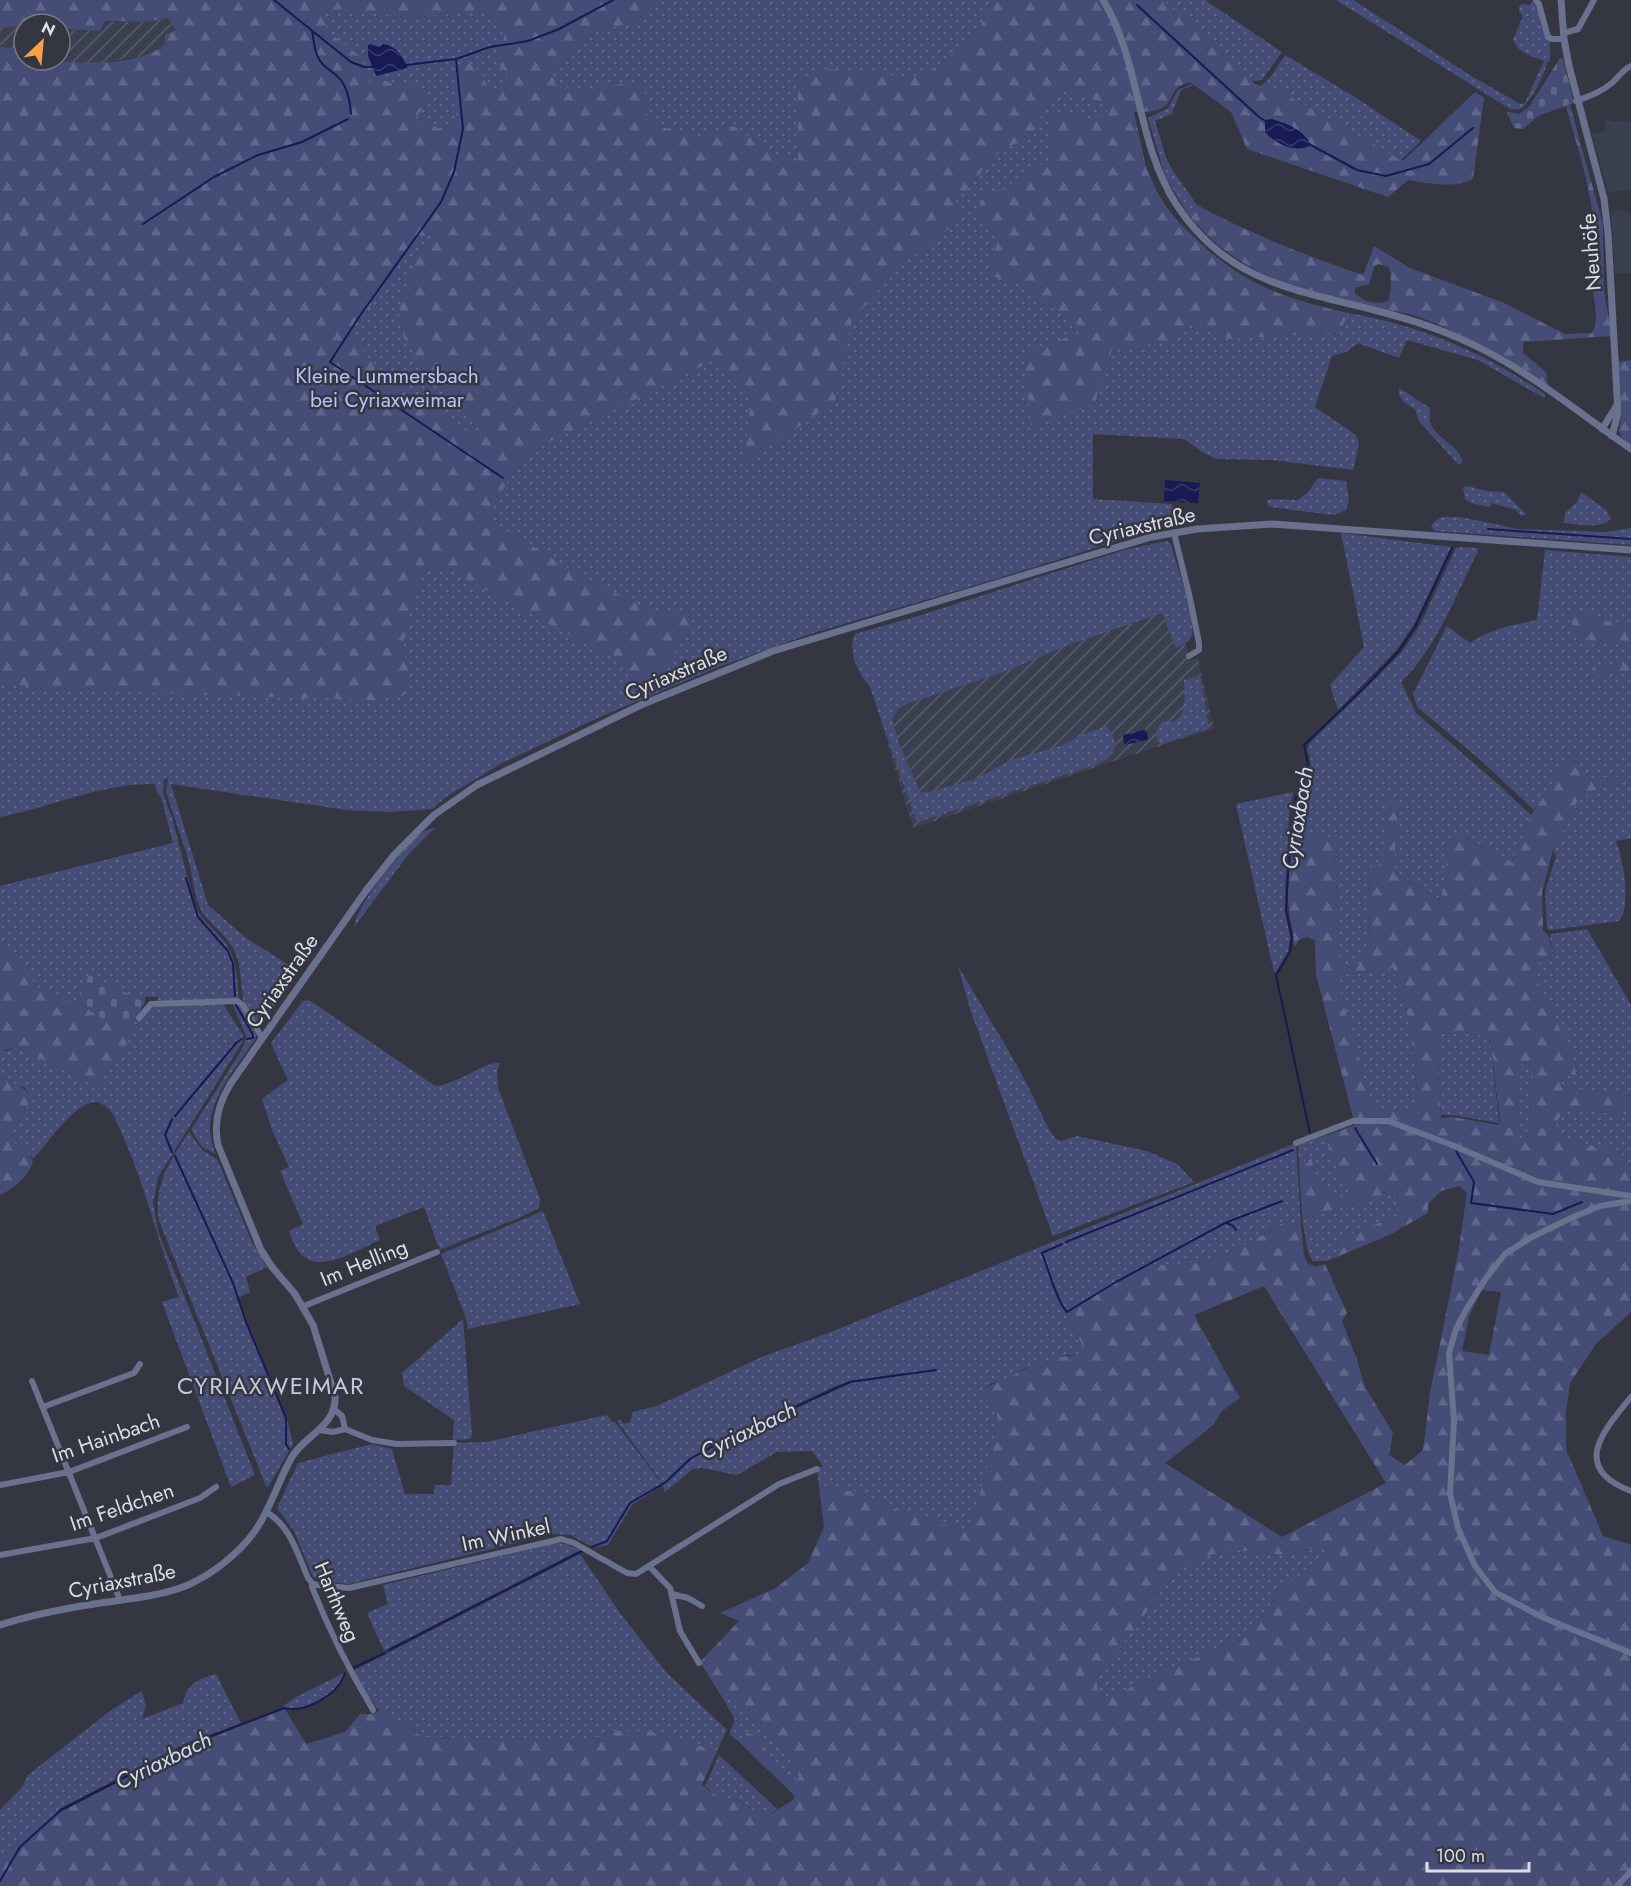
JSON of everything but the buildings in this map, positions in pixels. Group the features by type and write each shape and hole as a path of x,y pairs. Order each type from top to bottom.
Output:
{"street":[{"path":"1103,0 1124,44 1148,136 1164,182 1192,225 1223,256 1259,278 1287,289 1412,321 1481,348 1520,371 1631,449"},
{"path":"1536,0 1548,37 1552,39 1578,29 1594,0"},
{"name":"Neuhöfe","path":"1561,0 1564,36 1576,101 1604,199 1608,233 1618,418 1612,436"},
{"path":"1576,101 1600,93 1615,81 1625,68 1631,66"},
{"path":"1602,429 1617,405"},
{"name":"Cyriaxstraße","path":"0,1625 57,1610 181,1587 210,1574 254,1532 295,1452 330,1419 335,1396 313,1325 303,1306 272,1267 255,1238 225,1166 216,1134 217,1118 225,1092 358,902 394,855 434,815 477,785 641,705 773,651 1119,546 1174,533 1224,526 1272,524 1631,550"},
{"path":"1174,533 1199,643 1199,650 1190,656"},
{"path":"140,1017 152,1004 237,1001 243,1005 262,1038"},
{"path":"1296,1143 1353,1122 1388,1121 1452,1144 1538,1182 1631,1196"},
{"path":"1631,1201 1600,1206 1571,1218 1532,1237 1505,1254 1486,1278 1456,1329 1449,1353 1454,1421 1450,1493 1458,1527 1475,1566 1495,1592 1544,1618 1631,1653"},
{"name":"Im Helling","path":"303,1306 437,1252"},
{"path":"43,1407 134,1373 140,1364"},
{"path":"32,1381 120,1600"},
{"path":"1631,1397 1601,1435 1596,1449 1598,1462 1605,1476 1611,1482 1631,1491"},
{"name":"Cyriaxstraße","path":"334,1409 342,1416 345,1429"},
{"name":"Im Hainbach","path":"0,1485 69,1472 187,1427"},
{"path":"319,1430 333,1432 345,1429 372,1440 397,1444 454,1443"},
{"name":"Im Winkel","path":"312,1583 317,1586 349,1588 561,1539 574,1543 632,1575 779,1484 817,1469"},
{"name":"Im Feldchen","path":"0,1555 96,1538 200,1498 216,1486"},
{"name":"Harthweg","path":"266,1512 288,1532 347,1667 373,1710"},
{"path":"649,1566 670,1588 680,1631 699,1663"},
{"path":"672,1594 688,1598 702,1606"},
{"path":"1617,1886 1631,1871"}],"shaded area":[{"path":"0,12 12,13 12,58 0,56"},
{"path":"168,18 176,30 165,45 152,55 95,64 72,63 72,20 146,22"},
{"path":"1604,119 1615,122 1631,121 1631,190 1608,192 1592,134 1607,132"},
{"path":"1618,209 1631,213 1631,273 1615,274 1611,212"},
{"path":"1162,613 1176,647 1185,644 1191,660 1198,658 1214,728 913,828 874,698 1072,644"}],"green space":[{"name":"Kleine Lummersbach bei Cyriaxweimar","path":"0,0 487,0 487,2 495,0 659,0 636,23 599,30 552,66 555,84 577,90 644,81 647,114 665,128 700,136 733,126 775,154 798,162 798,81 825,69 922,78 975,36 994,0 1163,0 1255,84 1278,90 1403,161 1475,92 1484,98 1473,179 1449,185 1408,180 1388,197 1247,149 1231,112 1190,82 1176,89 1163,108 1150,112 1132,112 1149,175 1170,212 1179,222 1229,267 1247,278 1304,302 1348,313 1339,336 1329,333 1231,339 1191,323 1173,343 1113,347 1094,404 1031,425 1023,353 1086,331 1014,281 986,275 998,241 975,211 989,190 1004,190 1027,168 1048,163 1053,147 1047,130 1049,121 1055,113 1095,119 1108,114 1106,106 1095,100 1059,91 1044,109 1035,132 989,159 978,177 954,204 960,212 955,224 907,261 852,319 835,402 745,463 751,393 712,361 545,444 521,464 491,506 493,523 585,578 655,613 670,615 687,608 689,626 674,653 656,678 639,688 614,659 447,569 424,572 412,602 403,646 410,679 403,696 373,700 51,690 0,682 0,47 12,49 12,72 72,72 72,62 115,62 150,53 165,45 165,35 176,30 168,18 146,22 105,21 100,31 72,29 72,12 12,12 12,26 0,27","holes":["347,9 416,16 486,10 506,28 498,64 507,73 505,89 490,93 482,74 471,63 461,66 456,117 450,133 415,119 426,104 421,93 410,83 391,83 381,79 370,83 361,57 332,35 321,17 329,10","430,232 434,234 422,247 402,298 399,314 404,338 415,356 480,429 477,436 472,435 461,425 387,376 363,351 353,336 367,309 416,242"]},
{"name":"Kleine Lummersbach bei Cyriaxweimar","path":"391,0 1088,0 1127,81 1146,167 1163,205 1278,336 1329,333 1339,336 1348,313 1375,318 1452,343 1499,366 1546,395 1544,398 1478,360 1407,340 1399,358 1358,343 1346,352 1332,356 1315,407 1356,435 1359,444 1353,470 1272,460 1217,459 1184,439 1093,434 1093,499 1172,504 1176,524 810,634 721,666 602,716 502,763 446,797 432,809 390,812 346,810 171,784 208,905 246,938 297,970 260,1027 243,1000 239,963 234,950 202,913 188,858 166,792 168,778 164,779 163,793 172,818 194,902 203,918 223,940 231,953 239,999 158,1002 158,997 145,997 145,1002 89,976 77,1001 56,998 40,989 0,946 0,886 173,843 161,797 155,784 96,791 0,817 0,93 154,75 177,29"},
{"path":"1163,0 1205,0 1282,52 1262,80 1251,81"},
{"path":"1336,0 1353,0 1473,77 1520,104 1525,103 1544,61 1521,51 1513,39 1523,16 1519,7 1522,4 1530,5 1532,1 1537,5 1545,35 1550,39 1550,61 1547,62 1533,95 1524,106 1520,109 1510,109"},
{"path":"1285,55 1355,97 1421,141 1401,160 1278,90 1261,86"},
{"path":"1560,58 1563,59 1574,103 1538,116 1523,129 1514,128 1507,112 1519,114 1529,107"},
{"path":"1192,84 1181,90 1172,114 1155,121 1166,158 1197,205 1187,213 1165,176 1148,118 1168,108 1178,90"},
{"path":"1570,105 1603,224 1604,293 1611,330 1610,336 1523,342 1523,353 1546,372 1548,387 1482,345 1447,328 1410,314 1314,293 1269,276 1221,248 1187,213 1197,205 1279,244 1363,275 1374,246 1410,268 1504,303 1565,334 1592,333 1596,320 1592,279 1595,256 1593,218 1577,144 1566,107","holes":["1378,264 1389,267 1391,275 1389,300 1380,303 1371,302 1355,293 1355,288 1369,284 1374,267"]},
{"path":"1631,360 1631,445 1621,437 1619,431 1622,413 1618,362"},
{"path":"1399,388 1430,408 1432,427 1456,450 1463,462 1459,465 1419,421 1415,409 1401,398"},
{"path":"1318,478 1346,481 1349,500 1346,510 1334,515 1269,507 1267,501 1270,499 1298,500 1307,493"},
{"path":"1468,486 1486,491 1504,492 1526,514 1522,516 1516,510 1492,503 1489,507 1471,503 1465,499 1463,487"},
{"path":"1581,492 1607,511 1611,518 1608,522 1596,525 1564,523 1565,513 1577,502"},
{"path":"1442,517 1461,517 1518,529 1607,532 1631,528 1631,545 1435,531 1431,527"},
{"path":"1341,533 1451,547 1413,626 1396,650 1338,710 1330,685 1364,647"},
{"path":"1167,541 1171,544 1192,619 1191,637 1185,644 1176,648 1162,613 1071,644 1001,673 909,703 898,709 892,719 898,741 920,793 976,779 1011,760 1061,746 1079,736 1107,726 1114,739 1113,753 1098,764 921,821 916,820 870,687 855,662 852,647 855,634 1124,550"},
{"path":"1456,548 1478,548 1477,553 1435,638 1425,654 1401,682 1416,713 1531,815 1512,863 1465,837 1442,901 1394,871 1398,808 1382,864 1368,869 1370,946 1358,966 1349,968 1342,960 1338,944 1335,838 1294,834 1300,795 1311,768 1307,750 1309,744 1401,653 1419,627"},
{"path":"1545,550 1631,557 1631,628 1586,614 1566,615 1592,641 1607,641 1631,648 1631,664 1621,664 1603,672 1631,673 1631,777 1589,778 1574,757 1561,770 1534,810 1477,757 1417,707 1413,694 1447,626 1470,643 1494,631 1537,620"},
{"path":"1586,614 1631,628 1631,648 1607,641 1592,641 1578,633 1566,615"},
{"path":"1631,664 1631,673 1603,672 1597,677 1593,673 1594,666"},
{"path":"1200,676 1209,728 1165,743 1158,742 1157,731 1161,723 1177,719 1184,709 1184,680"},
{"path":"1574,756 1589,778 1631,777 1631,784 1602,788 1579,798 1553,850 1542,892 1543,930 1549,936 1552,957 1539,961 1537,974 1540,987 1574,1057 1576,1075 1562,1074 1561,1087 1631,1096 1631,1115 1563,1109 1556,1125 1560,1138 1620,1152 1631,1167 1631,1312 1596,1344 1570,1383 1566,1412 1566,1449 1603,1536 1631,1545 1631,1886 0,1886 0,1867 16,1842 51,1817 185,1748 285,1709 306,1744 345,1732 360,1714 379,1711 402,1722 422,1737 551,1740 603,1737 608,1731 650,1731 717,1751 702,1785 722,1799 739,1800 758,1814 768,1816 793,1800 794,1795 738,1741 747,1733 754,1735 787,1777 797,1780 799,1777 794,1765 780,1743 754,1714 735,1697 722,1697 700,1662 739,1621 720,1613 776,1588 808,1563 824,1527 819,1486 857,1492 893,1508 969,1532 991,1454 998,1419 992,1399 979,1393 988,1386 1039,1363 1058,1357 1078,1356 1083,1351 1083,1346 1067,1319 1070,1310 1076,1305 1146,1266 1208,1262 1249,1243 1285,1221 1301,1225 1307,1263 1316,1267 1325,1264 1347,1313 1342,1321 1365,1387 1393,1433 1389,1455 1405,1465 1423,1450 1430,1393 1458,1254 1467,1193 1459,1186 1441,1191 1428,1204 1428,1213 1389,1235 1337,1257 1339,1239 1396,1216 1398,1192 1302,1218 1299,1165 1311,1158 1319,1186 1343,1198 1351,1194 1352,1188 1331,1157 1328,1135 1355,1125 1316,975 1315,940 1307,937 1299,940 1295,946 1293,943 1288,892 1294,834 1335,838 1338,944 1342,960 1349,968 1358,966 1370,946 1368,868 1382,864 1388,800 1395,802 1398,807 1394,871 1441,901 1450,835 1464,837 1512,863 1531,815 1561,770","holes":["1393,968 1410,1024 1419,1110 1373,1111 1336,976","1438,1033 1490,1035 1500,1121 1498,1125 1453,1117 1441,1118","1527,1063 1534,1070 1525,1143 1516,1137 1521,1064","1264,1286 1386,1483 1282,1537 1165,1463 1206,1431 1214,1424 1222,1411 1240,1398 1194,1315","1482,1290 1501,1292 1489,1355 1462,1351 1469,1316","1331,1548 1277,1595 1267,1610 1242,1637 1131,1687 1112,1698 1099,1694 1098,1678 1109,1658 1126,1640 1159,1594 1183,1569 1197,1560 1214,1554 1241,1551 1286,1555 1308,1549"]},
{"path":"1631,784 1631,838 1616,841 1622,860 1625,884 1623,915 1619,921 1547,929 1545,892 1556,856 1553,850 1579,798 1602,788"},
{"path":"1293,792 1289,815 1285,893 1285,911 1290,937 1288,951 1274,972 1236,804"},
{"path":"435,828 408,855 354,927 364,904 393,863 413,840 422,833"},
{"path":"1587,929 1631,1005 1631,1096 1561,1087 1562,1074 1576,1075 1574,1057 1540,987 1537,974 1539,961 1552,957 1550,934"},
{"path":"0,946 40,989 56,998 77,1001 101,1018 136,1030 98,1086 20,1049 0,1050"},
{"path":"958,966 1007,1048 1048,1128 1056,1139 1061,1141 1077,1136 1147,1151 1177,1164 1194,1182 1053,1236 971,1012"},
{"path":"1393,968 1410,1024 1419,1111 1373,1112 1336,976"},
{"path":"89,975 145,1002 131,1029 101,1018 77,1001"},
{"path":"309,1000 435,1086 452,1082 494,1063 500,1063 497,1071 498,1088 540,1199 539,1208 439,1250 440,1246 438,1246 424,1207 375,1226 380,1240 350,1254 317,1262 300,1253 289,1231 303,1224 280,1171 289,1167 272,1130 262,1099 288,1080 271,1043 303,1001"},
{"path":"232,1003 240,1004 256,1035 255,1040 225,1082 214,1106 210,1131 215,1154 202,1147 191,1130 244,1046 246,1036"},
{"path":"223,1004 243,1035 243,1041 158,1177 153,1203 159,1234 255,1475 231,1487 162,1302 179,1297 140,1179 113,1115 101,1104 96,1102 88,1104 62,1125 33,1159 14,1143 11,1134 31,1100 25,1088 0,1077 0,1050 7,1051 16,1047 98,1086 135,1030 131,1029 135,1020 139,1020 149,1007"},
{"path":"1438,1033 1490,1035 1499,1123 1441,1115"},
{"path":"1527,1063 1534,1070 1525,1144 1516,1138 1518,1082 1521,1064"},
{"path":"0,1077 23,1088 31,1100 11,1134 33,1162 20,1182 0,1195"},
{"path":"1562,1109 1631,1115 1631,1167 1620,1152 1559,1138 1556,1125"},
{"path":"189,1132 202,1150 217,1159 252,1242 267,1267 246,1277 250,1292 237,1298 288,1422 293,1444 268,1487 159,1221 158,1196 161,1185 175,1153"},
{"path":"1328,1135 1331,1157 1352,1188 1351,1194 1343,1198 1319,1186 1310,1158 1299,1165 1298,1145"},
{"path":"1296,1143 1301,1225 1284,1221 1249,1243 1208,1262 1146,1266 1076,1305 1067,1319 1083,1346 1083,1351 1078,1356 1067,1355 1026,1368 1000,1382 991,1383 979,1393 992,1399 998,1419 991,1454 969,1532 893,1508 857,1492 819,1486 817,1469 823,1466 812,1451 777,1452 737,1475 702,1468 693,1469 665,1492 662,1485 632,1505 608,1545 594,1548 571,1535 552,1534 348,1584 322,1581 313,1577 294,1531 277,1508 298,1463 372,1444 392,1449 405,1494 434,1494 435,1485 451,1485 454,1443 486,1442 607,1415 660,1480 617,1421 621,1419 623,1424 630,1422 633,1412 657,1406 764,1356 831,1332","holes":["903,1373 903,1375 850,1383 724,1441 698,1456 695,1455 723,1439 833,1387 849,1381"]},
{"path":"1398,1191 1396,1216 1339,1239 1337,1257 1327,1261 1312,1261 1307,1248 1302,1218"},
{"path":"543,1211 580,1304 468,1329 466,1318 441,1254"},
{"path":"463,1319 472,1435 470,1439 453,1440 454,1420 404,1386 402,1373"},
{"path":"556,1543 566,1544 580,1550 384,1651 367,1613 388,1604 383,1585"},
{"path":"1332,1547 1277,1595 1267,1610 1242,1637 1131,1687 1112,1698 1099,1694 1098,1678 1104,1665 1159,1594 1184,1568 1217,1552 1237,1550 1287,1555 1311,1548"},
{"path":"580,1554 620,1613 666,1672 727,1730 717,1751 650,1731 608,1731 603,1737 551,1740 422,1737 402,1722 379,1711 351,1672"},
{"path":"348,1671 335,1689 323,1700 303,1708 284,1708 283,1706 298,1696"},
{"path":"216,1674 241,1723 184,1744 59,1809 56,1816 16,1842 0,1867 0,1810 22,1787 28,1775 110,1711 142,1691 146,1705 142,1719 183,1703 187,1691 194,1683"},
{"path":"722,1697 735,1697 772,1733 794,1765 798,1780 787,1777 754,1735 747,1733 738,1741 729,1734 735,1719"},
{"path":"719,1755 777,1809 768,1816 758,1814 739,1800 722,1799 705,1786"}],"water":[{"path":"368,45 392,47 408,68 376,76 368,56"},
{"path":"1272,119 1299,131 1311,145 1305,148 1292,148 1274,140 1265,132 1265,120"},
{"path":"1165,480 1200,483 1198,503 1164,501"},
{"path":"1144,729 1147,740 1124,745 1123,736 1125,734"}],"waterway":[{"path":"274,0 351,62 364,67 373,67"},
{"path":"406,65 456,59 490,47 528,41 559,29 613,0"},
{"path":"1137,5 1267,122"},
{"path":"312,31 319,59 340,79 345,88 351,114"},
{"path":"456,59 463,129 454,172 441,202 359,317 330,362 503,478"},
{"path":"143,224 214,177 258,155 302,142 348,119"},
{"path":"1309,144 1357,170 1386,176 1429,164 1473,128"},
{"path":"1488,529 1631,539"},
{"name":"Cyriaxbach","path":"1310,1133 1276,975 1290,952 1292,938 1286,911 1288,874 1296,796 1304,780 1308,764 1304,745 1398,652 1415,627 1452,548"},
{"path":"186,878 198,917 228,951 233,964 235,996"},
{"path":"235,1003 253,1035 253,1038 247,1039"},
{"path":"175,1116 237,1042 242,1039"},
{"path":"172,1119 165,1135 172,1152"},
{"path":"1355,1128 1377,1164"},
{"name":"Cyriaxbach","path":"1066,1242 1293,1150"},
{"path":"1456,1151 1474,1182 1471,1203 1553,1214 1582,1202"},
{"path":"175,1156 233,1283 246,1322 286,1418 286,1444 289,1449"},
{"name":"Cyriaxbach","path":"1067,1312 1116,1282 1225,1223 1282,1201"},
{"path":"1227,1223 1236,1230"},
{"name":"Cyriaxbach","path":"1062,1244 1042,1253 1056,1293 1067,1312"},
{"name":"Cyriaxbach","path":"592,1547 607,1541 630,1503 666,1482 690,1459 724,1440 850,1382 936,1370"},
{"name":"Cyriaxbach","path":"389,1650 582,1551"},
{"name":"Cyriaxbach","path":"353,1668 385,1653"},
{"name":"Cyriaxbach","path":"0,1881 20,1847 61,1810 185,1746 284,1708 302,1708 320,1701 336,1688 345,1673"}],"district":[{"name":"CYRIAXWEIMAR","path":"271,1385"}]}
